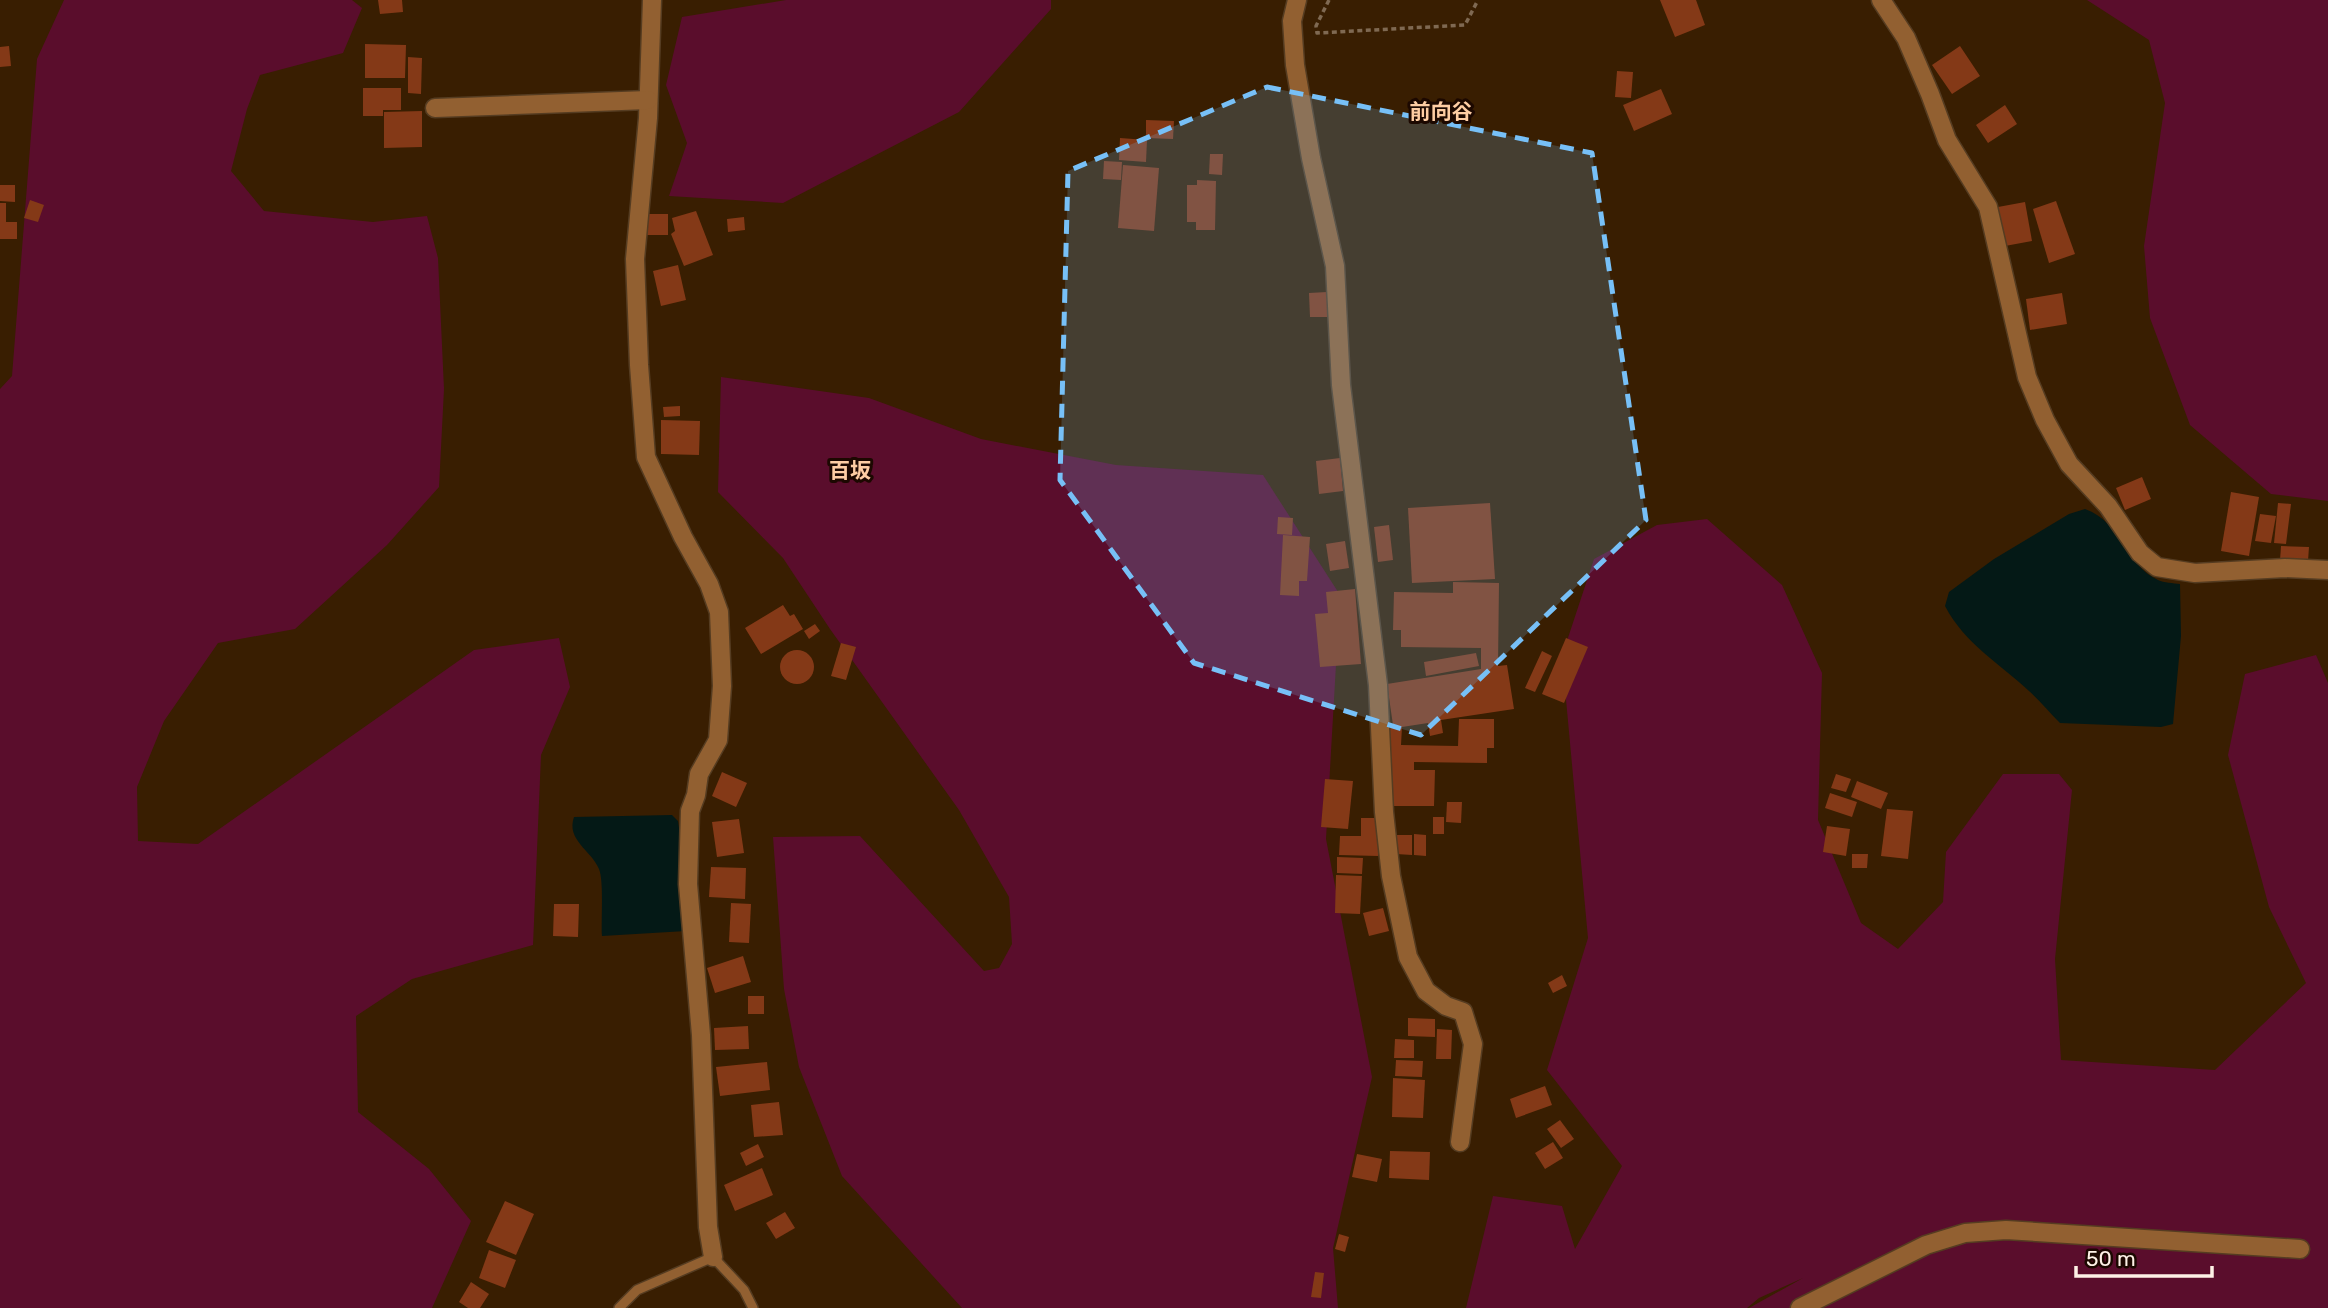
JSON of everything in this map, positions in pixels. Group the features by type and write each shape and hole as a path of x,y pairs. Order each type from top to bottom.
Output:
{"street":[{"path":"652,0 648,100 635,259 646,457 683,537 709,584 719,612 722,686 718,740 699,774 690,811 688,884 701,1035 708,1227 713,1257"},
{"path":"1297,0 1292,21 1294,65 1335,266 1341,385 1378,685 1384,811 1391,876 1408,957 1426,991 1446,1006 1464,1013 1473,1044 1460,1142"},
{"path":"1881,0 1906,38 1947,141 1989,206 2027,377 2068,464 2108,506 2140,553 2158,566 2194,573 2285,568 2328,570"},
{"path":"435,108 648,100"},
{"path":"1800,1308 1926,1245 1965,1233 2006,1230 2300,1249"}],"lane":[{"path":"619,1308 637,1290 713,1257 744,1290 753,1308"}],"path":[{"path":"1329,0 1316,26 1317,33 1465,25 1478,0"}],"highlighted area":[{"path":"1267,87 1592,153 1646,520 1421,735 1194,663 1060,480 1068,171"}],"shaded area":[{"path":"64,0 352,0 362,8 343,53 260,75 247,109 231,171 264,211 373,222 427,216 438,258 444,389 439,487 387,545 295,629 218,643 164,721 137,787 138,841 198,844 474,650 559,638 570,687 541,755 533,945 412,979 356,1016 358,1112 429,1169 471,1221 432,1308 0,1308 0,389 12,376 37,59"},
{"path":"786,0 1051,0 1051,9 959,112 783,203 669,196 687,143 666,85 682,17"},
{"path":"2087,0 2328,0 2328,501 2271,494 2190,425 2150,318 2144,246 2165,103 2149,40"},
{"path":"721,377 869,398 981,439 1116,465 1263,475 1340,595 1326,839 1372,1077 1333,1248 1338,1308 962,1308 842,1176 799,1067 784,989 773,837 860,836 984,971 999,968 1012,944 1009,897 959,810 830,629 783,558 718,492"},
{"path":"1707,519 1782,585 1822,673 1818,820 1861,923 1898,949 1943,902 1946,852 2003,774 2059,774 2072,790 2055,959 2061,1060 2215,1070 2306,983 2269,907 2228,755 2245,674 2316,655 2328,683 2328,1308 1749,1308 1803,1278 1759,1298 1747,1308 1466,1308 1493,1196 1562,1206 1575,1249 1622,1166 1547,1070 1588,938 1562,656 1594,559 1657,525"}],"water":[{"path":"2085,509 2107,523 2147,573 2160,581 2180,584 2181,636 2173,724 2161,727 2060,723 2029,691 1972,642 1945,606 1949,592 1994,559 2069,514"},
{"path":"672,815 678,821 679,828 686,931 602,936 601,875 595,862 576,839 572,825 574,817"}],"building":[{"path":"378,0 402,0 403,12 380,14"},
{"path":"1660,0 1696,0 1705,25 1675,37"},
{"path":"365,44 406,45 405,78 365,78"},
{"path":"9,46 11,66 0,67 0,47"},
{"path":"1960,46 1980,76 1952,94 1932,65"},
{"path":"408,57 422,58 421,94 408,93"},
{"path":"1617,71 1633,72 1631,98 1615,97"},
{"path":"363,88 401,88 401,110 383,110 383,116 363,116"},
{"path":"1661,89 1672,114 1634,131 1623,105"},
{"path":"2005,105 2017,124 1988,143 1976,125"},
{"path":"422,111 422,147 384,148 384,112"},
{"path":"1146,120 1174,121 1173,139 1146,138"},
{"path":"1120,138 1147,140 1146,162 1119,160"},
{"path":"1210,154 1223,154 1222,175 1209,174"},
{"path":"1104,161 1122,162 1121,180 1103,179"},
{"path":"1123,165 1159,168 1154,231 1118,228"},
{"path":"1197,180 1216,181 1215,230 1196,230 1196,222 1187,222 1187,185 1197,185"},
{"path":"0,185 15,185 15,202 0,201"},
{"path":"30,200 44,205 38,222 24,218"},
{"path":"2056,201 2075,254 2049,263 2033,209"},
{"path":"2025,202 2032,241 2005,246 1998,207"},
{"path":"0,203 6,203 6,222 17,222 17,239 0,239"},
{"path":"696,211 713,255 684,266 671,234 675,231 672,218"},
{"path":"647,214 668,214 668,235 647,235"},
{"path":"744,217 745,230 728,232 727,219"},
{"path":"678,265 686,300 661,306 653,271"},
{"path":"1327,292 1328,317 1310,317 1309,293"},
{"path":"2062,293 2067,324 2030,330 2026,299"},
{"path":"680,406 680,416 664,417 663,407"},
{"path":"661,420 700,421 699,455 661,454"},
{"path":"1340,458 1343,491 1319,494 1316,461"},
{"path":"2142,477 2151,499 2125,510 2116,488"},
{"path":"2231,492 2259,497 2249,556 2221,551"},
{"path":"1490,503 1495,579 1412,583 1408,508"},
{"path":"2278,503 2291,504 2286,544 2274,543"},
{"path":"2260,514 2276,516 2271,543 2255,541"},
{"path":"1278,517 1293,518 1292,535 1277,534"},
{"path":"1389,525 1393,560 1378,562 1374,527"},
{"path":"1283,535 1310,537 1307,581 1299,581 1299,596 1280,595"},
{"path":"1345,541 1349,568 1330,571 1326,544"},
{"path":"2281,546 2309,547 2308,561 2280,561"},
{"path":"1453,582 1499,583 1498,666 1507,665 1514,709 1441,720 1443,733 1430,736 1428,723 1402,727 1401,745 1458,746 1459,719 1494,719 1494,748 1487,748 1487,763 1414,762 1414,770 1435,770 1434,806 1388,806 1389,725 1393,725 1387,684 1481,669 1481,648 1401,647 1401,630 1393,630 1394,592 1453,593"},
{"path":"1355,589 1361,664 1320,667 1315,614 1328,613 1326,592"},
{"path":"783,605 790,616 794,614 803,629 761,654 745,628"},
{"path":"815,624 820,631 809,639 804,631"},
{"path":"1566,638 1588,647 1564,703 1542,694"},
{"path":"841,643 856,647 846,680 831,676"},
{"path":"797,650 809,655 814,667 809,679 797,684 785,679 780,667 785,655"},
{"path":"1542,651 1552,656 1535,692 1525,688"},
{"path":"1476,653 1479,666 1426,676 1424,662"},
{"path":"722,772 747,783 736,807 712,796"},
{"path":"1836,774 1851,779 1846,792 1831,788"},
{"path":"1325,779 1353,781 1348,829 1321,827"},
{"path":"1857,781 1888,793 1881,809 1851,797"},
{"path":"1830,793 1857,802 1852,817 1825,808"},
{"path":"1447,802 1462,802 1461,823 1446,822"},
{"path":"1887,809 1913,811 1908,859 1881,856"},
{"path":"1433,817 1444,817 1444,834 1433,834"},
{"path":"1361,818 1380,818 1378,856 1339,855 1340,836 1361,836"},
{"path":"739,819 744,853 717,857 712,822"},
{"path":"1827,826 1850,829 1846,856 1823,852"},
{"path":"1414,834 1426,835 1426,856 1414,855"},
{"path":"1397,835 1412,835 1412,855 1396,854"},
{"path":"1852,854 1868,854 1867,868 1852,868"},
{"path":"1337,857 1363,858 1362,874 1337,873"},
{"path":"711,867 746,868 745,899 709,897"},
{"path":"1336,875 1362,876 1360,914 1335,913"},
{"path":"731,903 751,904 749,943 729,942"},
{"path":"554,904 579,904 578,937 553,936"},
{"path":"1383,908 1389,931 1369,936 1363,913"},
{"path":"743,956 751,982 715,993 707,968"},
{"path":"1562,975 1567,986 1553,993 1548,983"},
{"path":"748,996 764,996 764,1014 748,1014"},
{"path":"1408,1018 1435,1019 1435,1037 1408,1036"},
{"path":"748,1026 749,1049 715,1050 714,1028"},
{"path":"1437,1029 1452,1030 1451,1059 1436,1059"},
{"path":"1395,1039 1414,1040 1414,1058 1394,1058"},
{"path":"1396,1060 1423,1061 1422,1077 1395,1076"},
{"path":"767,1062 770,1090 720,1096 716,1067"},
{"path":"1393,1078 1425,1080 1423,1118 1392,1117"},
{"path":"1545,1086 1552,1105 1516,1118 1510,1099"},
{"path":"779,1102 783,1135 754,1137 751,1105"},
{"path":"1560,1120 1574,1139 1561,1148 1547,1129"},
{"path":"1553,1142 1563,1158 1545,1169 1535,1153"},
{"path":"758,1144 764,1157 746,1166 740,1153"},
{"path":"1390,1151 1430,1152 1429,1180 1389,1178"},
{"path":"1357,1154 1382,1159 1377,1182 1352,1177"},
{"path":"762,1168 773,1195 735,1211 724,1185"},
{"path":"505,1201 534,1214 516,1255 486,1242"},
{"path":"785,1212 795,1228 776,1239 766,1223"},
{"path":"1339,1234 1349,1237 1345,1252 1335,1249"},
{"path":"489,1250 516,1260 505,1288 479,1278"},
{"path":"1315,1272 1324,1273 1321,1298 1311,1297"},
{"path":"471,1282 489,1294 480,1308 468,1308 459,1302"}],"district":[{"name":"前向谷","path":"1441,112"},
{"name":"百坂","path":"850,471"}]}
